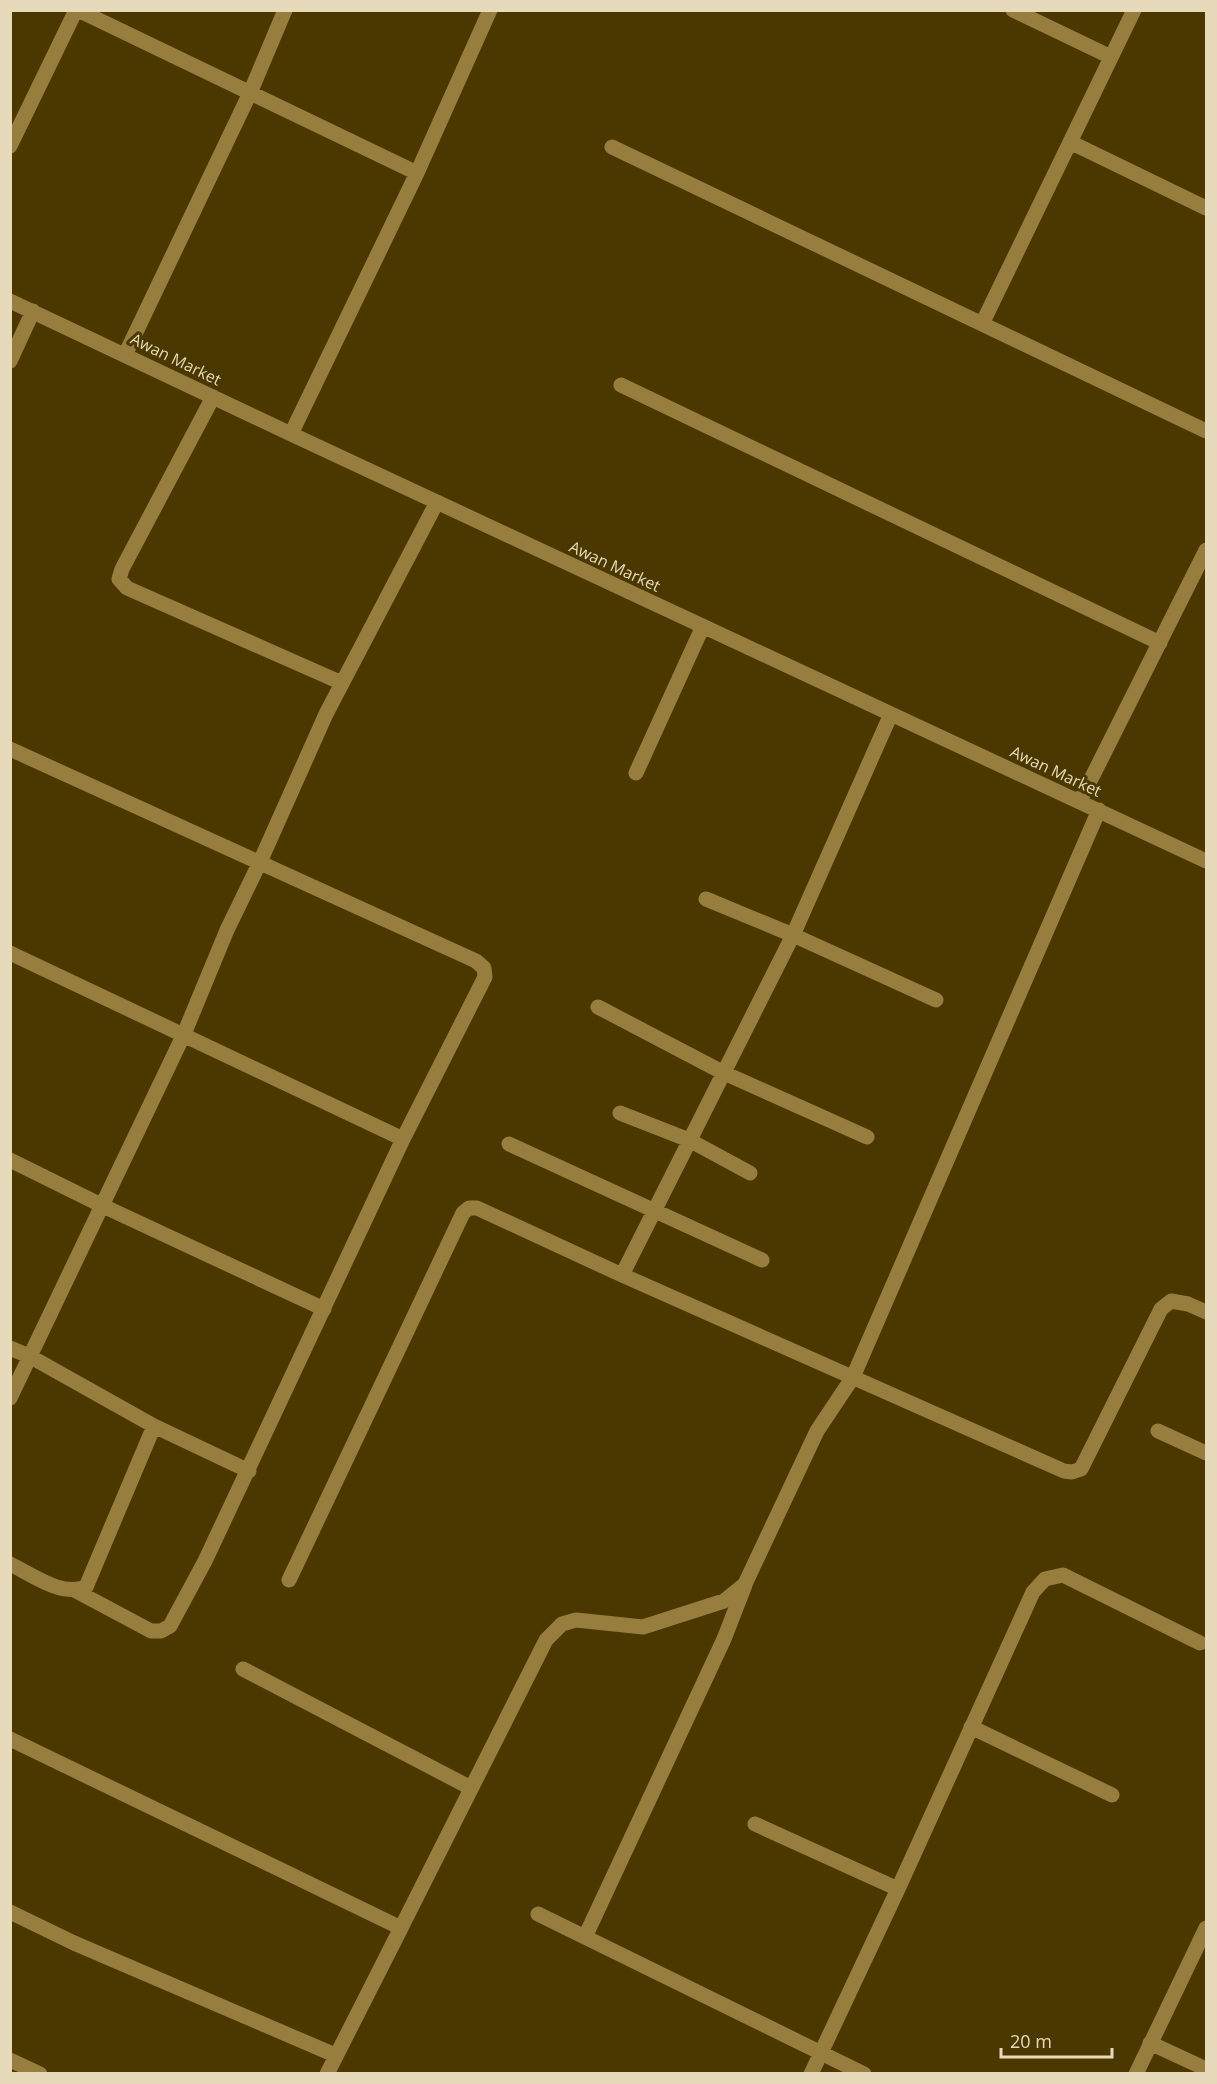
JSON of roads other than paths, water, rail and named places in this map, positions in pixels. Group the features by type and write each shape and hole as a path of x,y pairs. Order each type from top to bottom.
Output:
{"street":[{"path":"10,146 77,10 417,173"},
{"path":"125,355 250,93 285,10"},
{"path":"291,434 417,173 490,10"},
{"path":"1013,10 1111,57"},
{"path":"982,324 1134,10"},
{"path":"1070,142 1206,208"},
{"path":"612,147 1206,431"},
{"name":"Awan Market","path":"10,301 1206,861"},
{"path":"10,361 33,311"},
{"path":"621,385 1160,643"},
{"path":"213,397 122,569 119,579 128,588 342,683"},
{"path":"10,1398 184,1034 227,930 342,683 438,502"},
{"path":"1080,801 1206,550"},
{"path":"636,772 703,626"},
{"path":"622,1275 793,935 891,714"},
{"path":"10,749 476,961 484,968 485,977 403,1139 205,1562 170,1626 161,1631 151,1630 76,1591 61,1589 10,1564"},
{"path":"585,1937 724,1639 745,1584 817,1431 853,1377 1099,810"},
{"path":"706,899 793,935 936,1000"},
{"path":"10,954 403,1139"},
{"path":"598,1007 724,1073 867,1137"},
{"path":"620,1113 689,1140 750,1173"},
{"path":"509,1144 762,1260"},
{"path":"10,1160 324,1309"},
{"path":"289,1580 463,1213 469,1208 477,1208 622,1275 1064,1471 1072,1472 1081,1469 1161,1309 1171,1301 1188,1304 1206,1312"},
{"path":"10,1348 31,1357 154,1426 249,1471"},
{"path":"76,1591 86,1587 154,1426"},
{"path":"1158,1431 1206,1453"},
{"path":"811,2073 898,1889 1033,1592 1045,1579 1063,1575 1200,1642"},
{"path":"327,2073 546,1640 562,1624 576,1620 643,1627 724,1601 745,1584"},
{"path":"243,1669 471,1788"},
{"path":"972,1727 1112,1795"},
{"path":"10,1739 401,1928"},
{"path":"754,1824 898,1889"},
{"path":"10,1912 74,1943 335,2055"},
{"path":"538,1914 864,2073"},
{"path":"1136,2073 1206,1928"},
{"path":"1150,2043 1206,2069"},
{"path":"10,2060 40,2073"}]}
